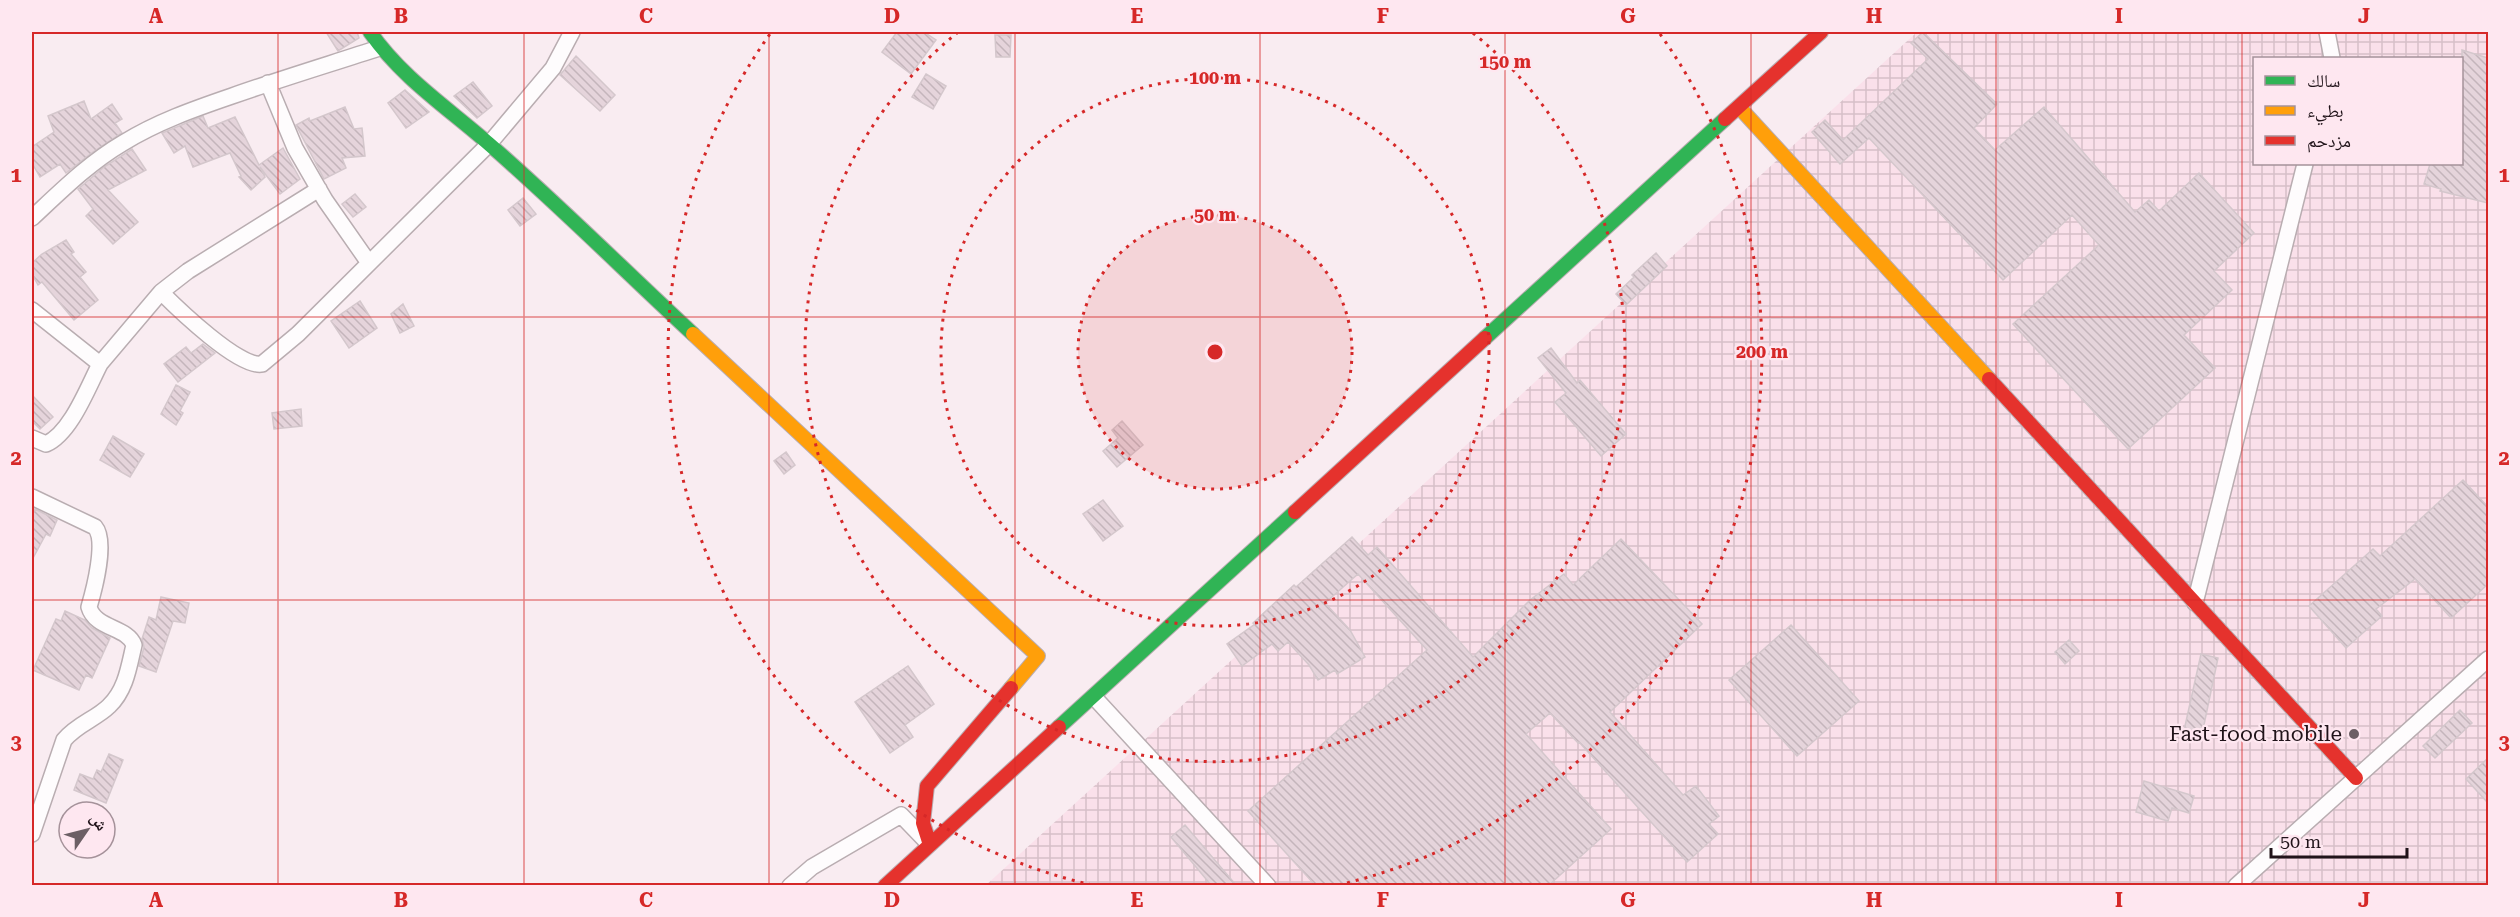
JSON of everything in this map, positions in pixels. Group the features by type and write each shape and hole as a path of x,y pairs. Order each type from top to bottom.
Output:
{"street":[{"path":"369,32 379,48 489,144 1038,656 927,786 923,823 930,845"},
{"path":"161,292 184,316 212,338 257,365 268,360 298,334 489,144 553,68 572,32"},
{"path":"885,885 1094,697 1821,32"},
{"path":"2327,32 2332,57"},
{"path":"32,218 81,173 120,144 147,129 186,112 268,83 379,48"},
{"path":"268,83 295,147 319,189 369,263"},
{"path":"1739,107 2356,778"},
{"path":"2195,603 2306,165"},
{"path":"32,438 46,444 57,438 72,418 100,364 161,292 188,272 319,189"},
{"path":"32,310 100,364"},
{"path":"32,497 94,527 99,533 100,544 90,612 111,629 130,637 134,645 127,675 119,693 108,707 75,728 64,740 32,834"},
{"path":"2236,885 2488,660"},
{"path":"1094,697 1268,885"},
{"path":"790,885 812,867 901,815 930,845"}],"shaded area":[{"path":"1917,32 2488,32 2488,885 985,886"}],"building":[{"path":"326,32 357,32 359,38 338,51"},
{"path":"897,32 924,32 936,40 911,74 882,52"},
{"path":"1923,32 1997,104 1974,128 1995,150 2044,107 2135,212 2149,200 2159,211 2199,173 2254,233 2214,271 2232,290 2184,335 2215,368 2128,449 2013,324 2099,245 2072,215 2003,280 1869,138 1840,164 1812,132 1825,120 1843,140 1928,59 1911,43"},
{"path":"995,35 1011,35 1010,57 996,57"},
{"path":"2462,50 2488,58 2488,203 2440,191 2441,189 2424,184 2430,165 2463,165"},
{"path":"576,56 615,95 600,111 560,75"},
{"path":"926,74 946,86 933,109 912,97"},
{"path":"473,82 492,106 477,118 454,96"},
{"path":"405,90 429,112 406,128 388,103"},
{"path":"84,101 91,119 112,104 122,119 115,123 122,133 66,173 60,164 40,177 32,163 32,147 54,132 48,116"},
{"path":"345,107 354,129 362,128 365,156 342,158 346,168 324,179 296,125 309,118 310,121"},
{"path":"203,116 208,128 235,117 259,165 283,148 300,179 280,194 260,167 265,177 251,190 239,177 241,176 230,153 193,167 185,146 174,153 162,133"},
{"path":"132,149 146,170 108,190 138,222 113,244 86,216 93,209 78,189 104,167"},
{"path":"355,194 366,207 353,217 342,204"},
{"path":"523,198 536,214 520,226 508,210"},
{"path":"66,240 74,252 71,254 86,272 80,277 98,300 74,320 42,282 38,285 32,274 32,263 42,254"},
{"path":"1656,253 1667,266 1626,305 1616,294 1634,277 1632,275"},
{"path":"360,301 377,328 349,348 331,321"},
{"path":"403,304 414,326 400,333 391,314"},
{"path":"203,344 215,353 178,382 164,364 186,347 191,353"},
{"path":"1551,348 1577,383 1580,380 1626,434 1601,456 1555,402 1566,393 1538,358"},
{"path":"176,385 190,392 176,425 161,414"},
{"path":"32,395 53,417 40,429 32,421"},
{"path":"301,409 302,426 274,429 272,413"},
{"path":"1122,421 1143,445 1117,467 1103,451 1118,438 1112,430"},
{"path":"113,436 144,454 130,477 100,460"},
{"path":"786,452 795,465 784,474 774,461"},
{"path":"2463,480 2488,507 2488,584 2451,618 2415,579 2376,609 2382,616 2346,648 2309,606 2373,549 2380,556"},
{"path":"1103,500 1123,526 1103,541 1083,514"},
{"path":"35,509 57,520 50,536 46,534 32,560 32,516"},
{"path":"1352,537 1368,555 1377,547 1473,657 1530,600 1564,574 1573,585 1621,539 1702,624 1610,712 1683,795 1696,786 1719,816 1709,824 1718,834 1687,862 1550,713 1526,734 1611,829 1549,885 1315,885 1248,811 1427,650 1358,574 1325,603 1350,630 1365,657 1337,674 1335,670 1318,680 1309,665 1288,642 1278,651 1272,644 1242,666 1227,644 1255,624 1253,623 1294,585 1296,587"},
{"path":"161,597 189,603 185,623 173,621 156,672 139,666 144,647 142,639 149,617 156,620"},
{"path":"65,611 85,620 92,628 110,638 92,678 86,675 79,690 33,670 56,619 61,621"},
{"path":"1791,625 1859,701 1797,756 1729,680"},
{"path":"2069,640 2079,651 2065,664 2055,652"},
{"path":"2201,654 2218,658 2201,739 2183,735"},
{"path":"908,666 934,704 905,725 913,737 890,753 855,702"},
{"path":"2460,710 2472,723 2435,758 2423,746"},
{"path":"109,754 123,760 107,800 99,800 74,790 80,774 93,779 97,770 101,772"},
{"path":"2488,758 2488,803 2466,779"},
{"path":"2144,781 2194,796 2189,813 2172,808 2168,821 2136,812"},
{"path":"1185,825 1236,885 1211,885 1171,837"}],"traffic: fast":[{"path":"370,32 396,64 515,167 693,334"},
{"path":"1485,338 1725,119"},
{"path":"1059,727 1295,512"}],"traffic: slow":[{"path":"1739,107 1989,379"},
{"path":"693,334 1038,656 1011,688"}],"traffic: jam":[{"path":"1725,119 1821,32"},
{"path":"1295,512 1485,338"},
{"path":"1989,379 2356,778"},
{"path":"930,845 923,823 927,786 1011,688"},
{"path":"885,886 1059,727"}],"place":[{"name":"Fast-food mobile","path":"2354,734"}]}
